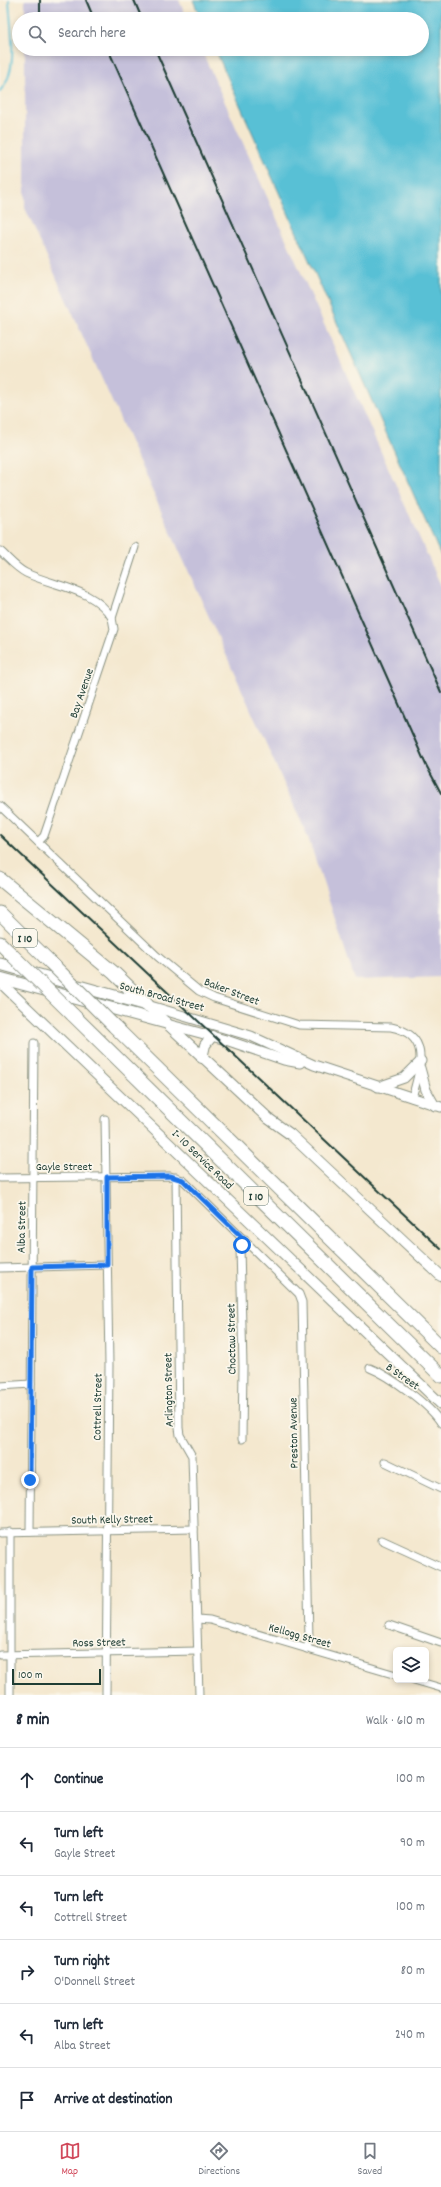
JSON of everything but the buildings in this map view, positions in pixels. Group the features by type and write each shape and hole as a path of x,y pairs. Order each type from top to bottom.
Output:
{"highway":[{"path":"0,879 114,973 147,1005"},
{"name":"I 10","path":"0,913 441,1347"},
{"name":"I 10","path":"4,947 326,1265 441,1376"}],"main road":[{"name":"South Broad Street","path":"0,964 147,1005"},
{"name":"South Broad Street","path":"0,978 166,1024"},
{"name":"I- 10 Service Road","path":"0,982 441,1404"},
{"path":"147,1005 269,1119 290,1134 441,1276"},
{"path":"202,1058 205,1045 212,1036"}],"street":[{"name":"Bay Avenue","path":"38,842 44,836 114,629 112,618 135,547"},
{"path":"0,551 25,573 75,589 89,597 109,612 112,618"},
{"name":"Baker Street","path":"0,806 157,956 199,991 214,998 299,1025 351,1026 402,1030 415,1040 419,1049 420,1065"},
{"name":"South Broad Street","path":"147,1005 251,1036 314,1066"},
{"name":"South Broad Street","path":"166,1024 212,1036 284,1060 314,1066 438,1106"},
{"name":"Alba Street","path":"30,1532 34,1043"},
{"path":"378,1087 404,1078 420,1065"},
{"path":"412,1098 420,1065"},
{"path":"420,1065 426,1090 438,1106"},
{"name":"Cottrell Street","path":"105,1119 109,1365 106,1695"},
{"name":"Gayle Street","path":"0,1178 176,1177"},
{"name":"Preston Avenue","path":"176,1177 190,1186 292,1285 302,1302 307,1649"},
{"name":"Arlington Street","path":"176,1177 179,1428 180,1435 192,1456 199,1695"},
{"name":"Choctaw Street","path":"242,1439 243,1366 240,1248 245,1240"},
{"path":"0,1268 107,1265"},
{"name":"B Street","path":"370,1368 381,1372 427,1408 440,1422"},
{"path":"0,1386 31,1384"},
{"path":"386,1462 441,1488"},
{"name":"South Kelly Street","path":"0,1533 194,1529"},
{"path":"10,1532 10,1695"},
{"path":"382,1540 441,1567"},
{"name":"Kellogg Street","path":"197,1619 210,1620 393,1674"},
{"path":"390,1625 441,1643"},
{"name":"Ross Street","path":"0,1655 198,1651"},
{"path":"424,1683 441,1688"}],"shaded area":[{"path":"25,0 179,0 184,12 25,12"},
{"path":"25,56 204,56 441,586 441,977 355,980 308,837 25,208"}],"water":[{"path":"193,0 441,0 441,556 218,56 429,56 429,12 198,12"}],"waterway":[{"path":"0,91 10,72 12,60 12,35 9,0"}],"railway":[{"path":"40,0 40,12"},
{"path":"86,0 91,12"},
{"path":"134,0 139,12"},
{"path":"111,56 426,765 441,793"},
{"path":"158,56 441,692"},
{"path":"0,835 441,1249"}],"route":[{"path":"30,1480 32,1267 107,1265 107,1177 170,1176 183,1180 245,1240 242,1245"}]}
